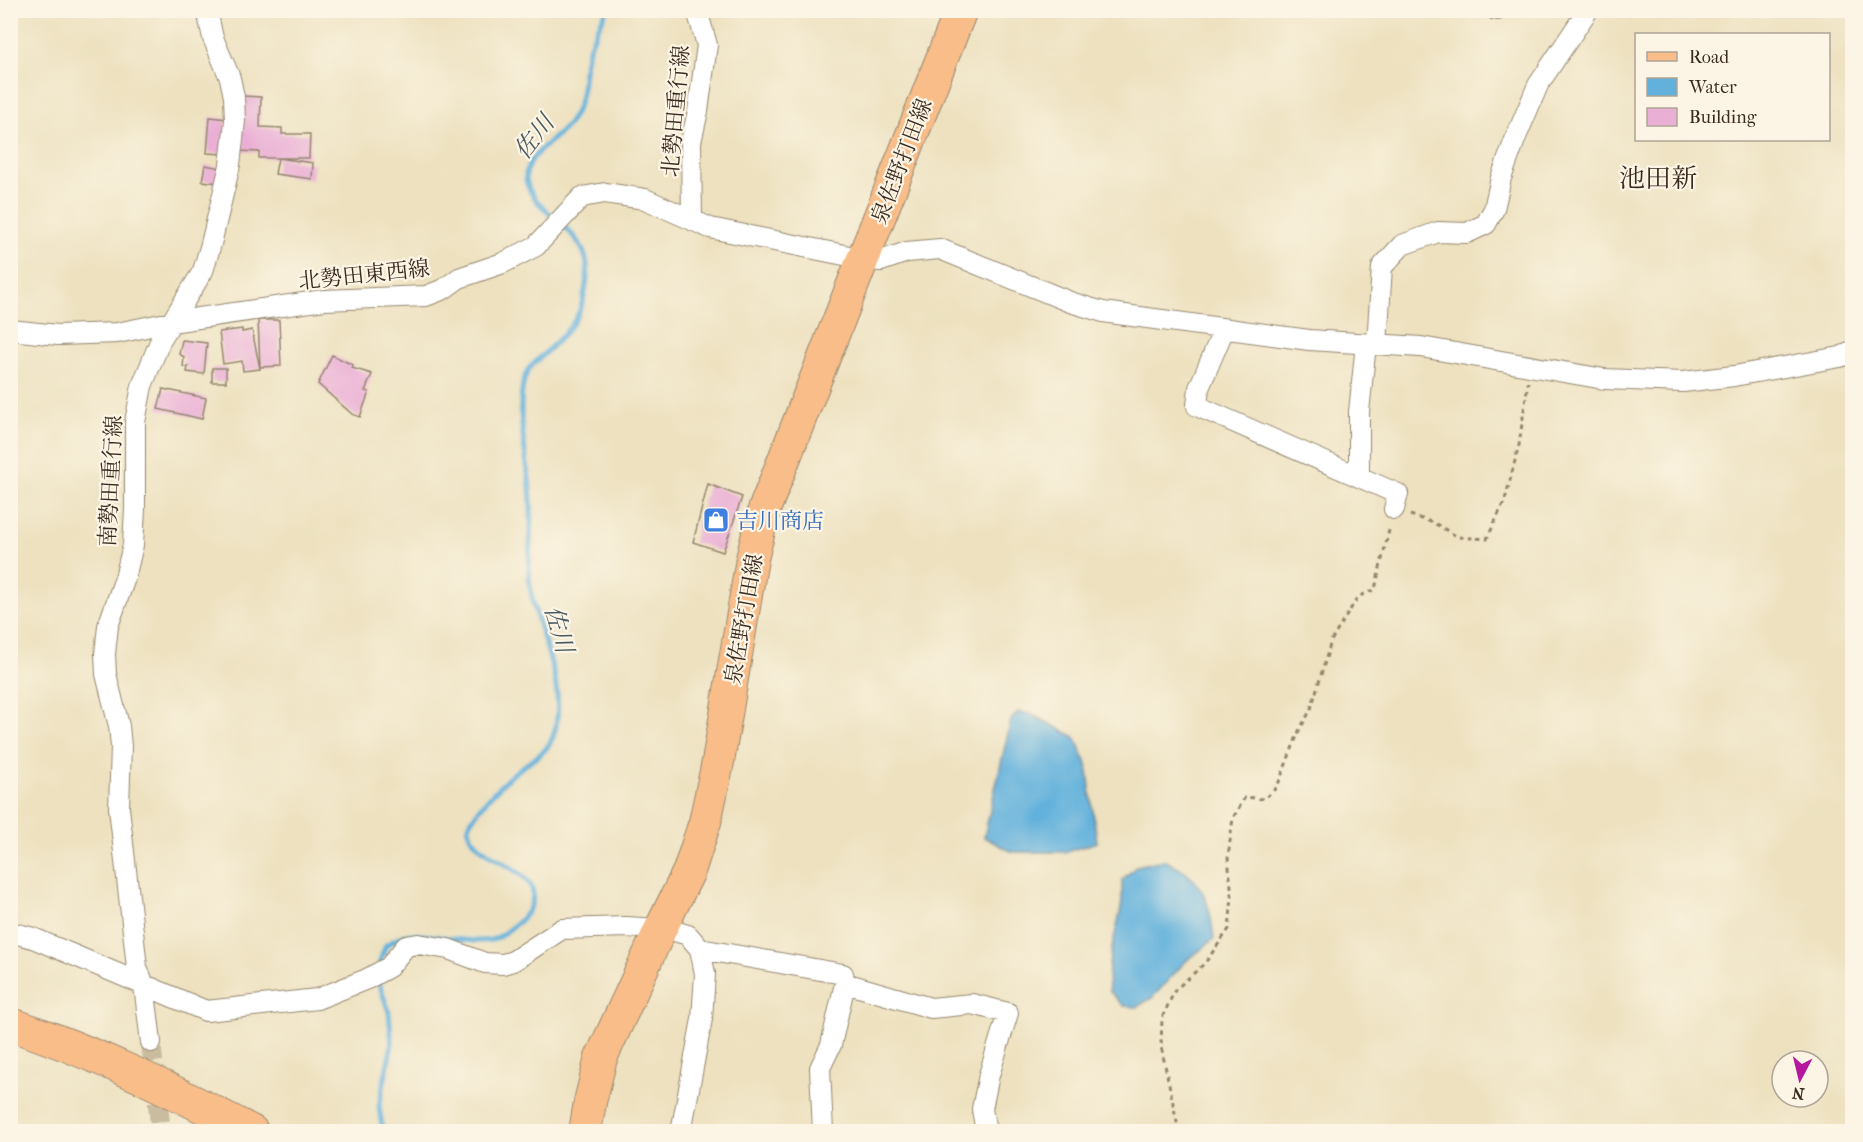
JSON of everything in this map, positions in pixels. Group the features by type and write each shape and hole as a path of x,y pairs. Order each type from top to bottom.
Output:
{"highway":[{"path":"10,1024 105,1060 252,1131"}],"main road":[{"name":"泉佐野打田線","path":"585,1131 601,1058 689,871 705,822 718,762 752,559 764,510 960,10"}],"street":[{"name":"南勢田重行線","path":"151,1042 144,985 137,967 119,808 121,746 119,726 106,674 105,654 108,626 125,578 133,544 135,422 138,401 153,356 203,271 230,165 235,121 234,97 230,78 213,38 210,10"},
{"name":"北勢田重行線","path":"692,220 691,142 704,72 706,45 704,30 698,14 693,10"},
{"path":"1359,477 1359,412 1382,267 1401,245 1438,232 1467,233 1486,224 1494,208 1512,147 1538,85 1584,12"},
{"name":"北勢田東西線","path":"10,330 58,334 117,333 171,322 324,300 426,296 444,289 459,278 503,262 536,246 566,211 582,197 605,193 645,199 710,228 863,259 881,261 908,252 940,249 1070,302 1103,312 1309,340 1421,346 1604,379 1683,382 1757,372 1840,357 1852,352"},
{"path":"1224,330 1199,388 1197,406 1398,494 1394,509"},
{"path":"10,932 33,938 206,1011 317,999 367,980 389,967 406,946 418,945 448,949 485,963 503,964 513,961 562,929 661,928 688,935 700,949 705,974 702,1019 681,1131"},
{"path":"700,949 843,974 845,983 831,1045 820,1068 823,1131"},
{"path":"845,983 931,1008 972,1004 1008,1013 989,1075 982,1109 986,1131"}],"path":[{"path":"1179,1131 1161,1046 1162,1018 1175,990 1205,963 1229,929 1232,897 1228,857 1233,819 1245,797 1264,798 1277,787 1299,731 1311,709 1331,641 1358,597 1375,589 1394,509 1434,523 1458,537 1487,539 1505,500 1519,445 1531,366"}],"water":[{"path":"1018,712 1031,714 1075,737 1087,764 1097,842 1066,852 1012,852 984,837 1011,720"},
{"path":"1163,860 1187,874 1202,891 1210,912 1214,939 1184,963 1152,998 1137,1007 1124,1006 1109,991 1108,979 1110,958 1122,905 1122,880 1137,866"}],"building":[{"path":"242,96 261,97 260,127 282,128 282,134 310,134 309,158 259,158 259,152 240,151"},
{"path":"210,117 227,119 223,154 207,153"},
{"path":"278,158 313,163 312,179 275,174"},
{"path":"205,165 222,168 219,183 202,181"},
{"path":"258,320 279,320 281,366 260,367"},
{"path":"242,329 242,332 252,330 260,369 243,371 242,361 223,364 219,332"},
{"path":"182,340 207,343 204,374 187,372 188,367 183,367 184,357 179,354"},
{"path":"332,355 353,365 352,368 372,374 365,391 369,392 360,417 352,414 318,384"},
{"path":"212,368 226,368 226,382 212,382"},
{"path":"163,389 206,398 202,419 158,409"},
{"name":"吉川商店","path":"708,484 742,497 723,552 693,542"}],"waterway":[{"name":"佐川","path":"380,968 386,945 399,938 408,935 479,941 497,938 525,915 532,902 533,891 528,881 477,844 470,834 469,826 480,808 498,788 547,748 556,726 558,706 556,687 531,592 529,573 531,501 521,399 523,383 528,370 570,328 575,320 583,302 587,277 586,260 581,246 572,234 538,203 530,192 526,179 530,163 542,148 564,129 575,113 581,95 589,49 607,10"},
{"name":"佐川","path":"380,977 379,983 389,1012 392,1044 379,1107 383,1132"}],"tunnel":[{"path":"151,1042 161,1132"}],"place":[{"name":"吉川商店","path":"716,520"}],"district":[{"name":"池田新","path":"1658,178"}]}
